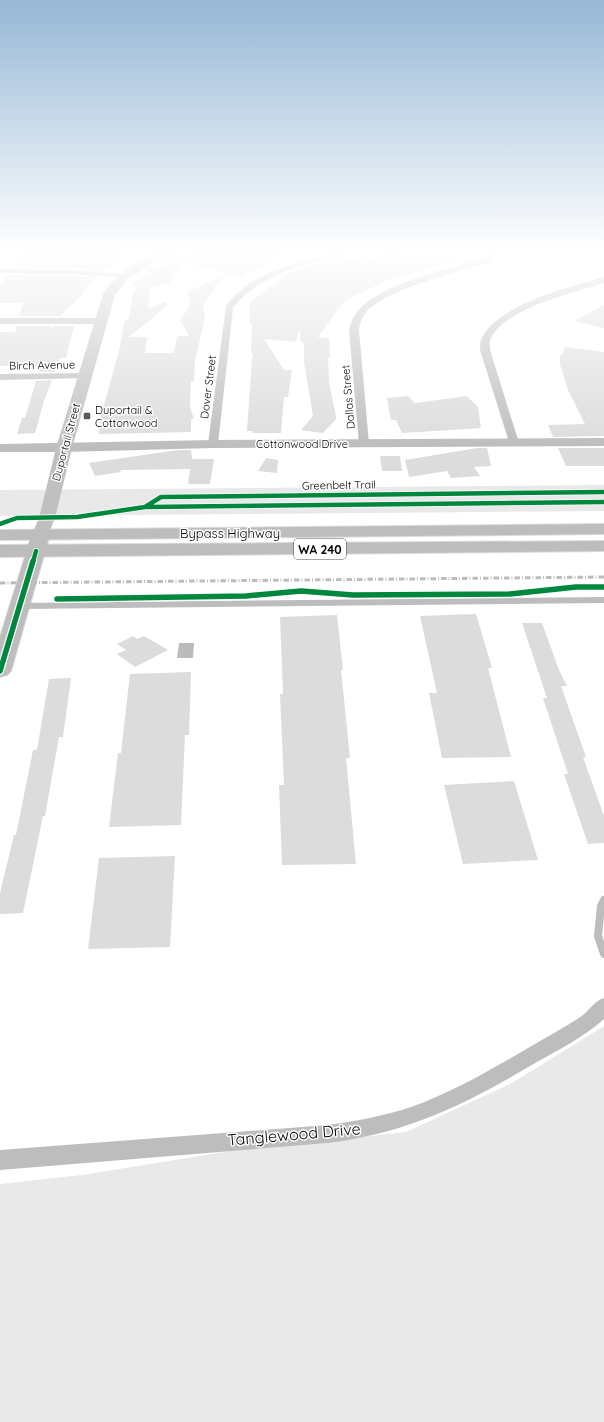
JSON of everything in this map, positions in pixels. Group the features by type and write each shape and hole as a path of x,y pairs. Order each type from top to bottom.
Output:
{"main road":[{"name":"Duportail Street","path":"1,666 47,518 64,448 103,315"},
{"name":"Bypass Highway","path":"0,552 39,543 604,529"},
{"name":"Bypass Highway","path":"0,535 39,543 604,546"}],"street":[{"name":"Dover Street","path":"213,444 228,315"},
{"name":"Dallas Street","path":"359,315 354,330 364,444"},
{"path":"508,315 494,327 486,338 485,350 514,443"},
{"path":"0,321 101,321"},
{"name":"Birch Avenue","path":"0,377 84,376"},
{"name":"Cottonwood Drive","path":"0,448 64,448 213,444 604,442"},
{"name":"Tanglewood Drive","path":"0,1160 104,1153 212,1142 336,1133 394,1121 449,1102 473,1090 587,1022 604,1006"}],"lane":[{"path":"19,606 604,600"},
{"path":"604,900 601,906 598,936 604,954"}],"shaded area":[{"path":"604,485 604,511 0,516 0,490"},
{"path":"179,643 194,643 193,658 177,658"},
{"path":"604,1026 604,1422 0,1422 0,1184 82,1175 237,1150 406,1132 512,1083"}],"building":[{"path":"20,315 61,315 60,316"},
{"path":"129,315 155,315 129,337 147,337 145,353 174,353 177,336 189,336 180,320 183,315 205,315 195,361 194,381 191,381 190,407 194,419 191,419 191,432 99,434 101,423 99,423 121,343 120,345 124,322 129,318"},
{"path":"250,315 334,315 318,337 329,338 329,383 336,416 336,419 323,433 301,430 313,416 304,362 304,343 301,342 299,328 296,342 264,339 284,370 292,370 288,397 284,397 281,433 253,433 252,431 247,431 253,355 251,351 252,324 250,324"},
{"path":"585,315 604,315 604,328 574,321"},
{"path":"17,326 51,326 50,328 55,326 74,326 66,358 60,358 55,372 39,372 40,367 33,366 0,366 0,332 15,332"},
{"path":"565,347 604,352 604,436 553,437 548,425 585,424 568,390 560,364 560,355 562,355"},
{"path":"52,380 44,401 35,433 17,434 22,418 25,418 36,381"},
{"path":"408,396 415,403 467,396 478,407 481,428 402,433 396,420 391,420 387,398"},
{"path":"477,448 487,448 491,466 474,467 480,476 451,478 447,471 409,477 405,460"},
{"path":"558,448 604,448 604,466 566,466"},
{"path":"178,450 191,450 192,459 214,459 210,484 188,484 190,469 120,470 121,472 95,476 89,463"},
{"path":"380,456 400,456 402,471 382,471"},
{"path":"266,458 278,460 277,473 258,471"},
{"path":"476,614 492,668 488,668 511,757 442,758 429,693 437,693 420,616"},
{"path":"337,615 350,758 346,758 356,864 282,865 279,785 284,785 280,694 283,694 280,617"},
{"path":"522,623 542,623 559,670 567,686 561,686 586,757 583,757 604,816 604,843 588,844 564,774 568,774 543,698 547,698"},
{"path":"133,636 137,639 144,636 168,650 135,667 117,654 126,650 117,644"},
{"path":"191,672 189,735 185,735 181,825 109,827 118,753 121,753 130,674"},
{"path":"71,678 63,737 59,737 45,816 43,816 23,913 0,914 0,893 14,835 16,835 33,750 37,750 49,679"},
{"path":"514,781 538,860 463,864 444,785"},
{"path":"175,856 170,947 88,949 99,858"}],"railway":[{"path":"0,583 604,577"}],"cycle path":[{"name":"Greenbelt Trail","path":"0,524 17,518 77,517 145,507 161,497 604,492"},
{"path":"146,507 604,502"},
{"path":"0,671 36,551"},
{"path":"57,599 246,596 301,591 353,595 510,594 576,587 604,587"}],"place":[{"name":"Duportail & Cottonwood","path":"87,416"}]}
